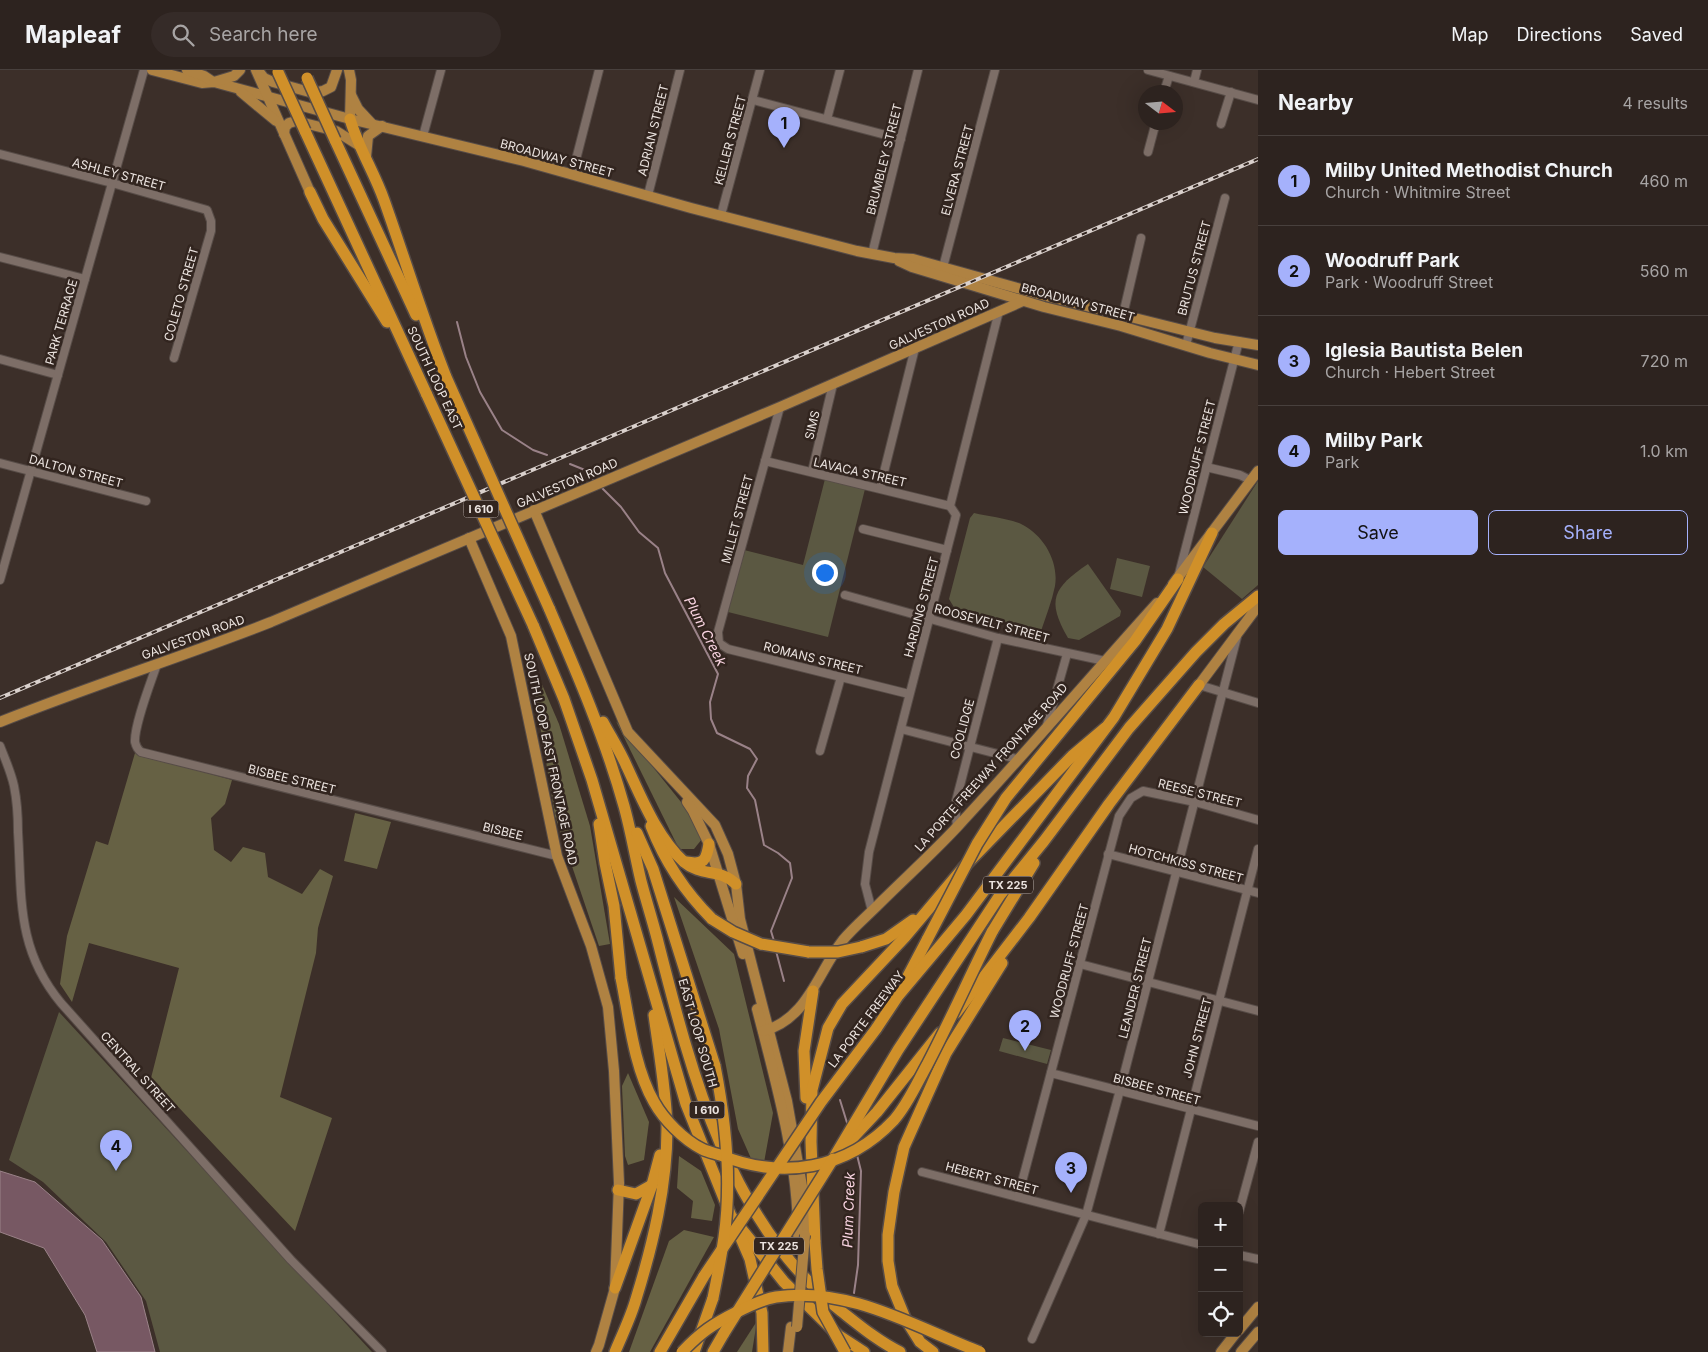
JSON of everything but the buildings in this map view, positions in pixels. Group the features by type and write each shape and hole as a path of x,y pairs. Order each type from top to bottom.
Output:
{"highway":[{"name":"SOUTH LOOP EAST","path":"278,71 393,326 534,625 564,699 592,780"},
{"name":"SOUTH LOOP EAST","path":"305,74 419,314 583,688"},
{"path":"350,119 383,198 419,314"},
{"path":"310,192 323,219 393,326"},
{"name":"LA PORTE FREEWAY","path":"660,1352 715,1259 821,1102 876,1029 898,996 966,915 1114,717 1167,629 1212,533"},
{"path":"898,996 977,844 1006,798 1135,640 1178,579"},
{"name":"TX 225","path":"712,1352 833,1159 898,1050 1000,895 1044,841 1129,728 1196,652 1224,624 1258,596"},
{"path":"833,1159 877,1112 1029,918 1109,804 1199,685"},
{"path":"583,688 626,765 657,841 674,874 696,903 712,919 733,932 761,944 782,949 809,952 838,952 861,947 892,935 909,924 937,899"},
{"name":"EAST LOOP SOUTH","path":"583,688 608,753 634,842 641,880 691,1062 706,1108 740,1186 765,1230 808,1283 852,1320 886,1345 900,1352"},
{"path":"845,1352 824,1312 816,1269 811,1142 812,1090 828,1028 842,1004 905,937 964,868 1066,762 1105,728"},
{"path":"592,780 614,906 621,978 638,1064 644,1083 658,1108 671,1125 702,1149 737,1162 761,1168 805,1168 825,1162 859,1148 870,1141 894,1119 908,1101 992,932 1034,863 1044,841"},
{"name":"I 610","path":"592,780 686,1104 732,1216 784,1282 838,1335 864,1352"},
{"path":"642,801 672,849 684,861 699,872 718,874 730,878 736,884"},
{"path":"623,804 653,869 714,1066 725,1133 728,1188 724,1237 713,1298 694,1352"},
{"path":"684,861 700,863 707,855 709,844"},
{"path":"933,1352 920,1342 905,1318 892,1286 888,1261 888,1235 904,1147 946,1052 1029,918"},
{"path":"615,1352 636,1301 657,1219 663,1184 667,1129 665,1094 649,976"},
{"path":"811,1142 804,1051 813,991"},
{"path":"615,1288 652,1185 667,1129"},
{"path":"618,1190 636,1194 652,1185"},
{"path":"732,1216 750,1259 762,1313 763,1352"},
{"path":"682,1352 698,1335 746,1308 774,1297 808,1294 862,1304 980,1352"}],"main road":[{"name":"BROADWAY STREET","path":"152,70 202,83 214,82"},
{"name":"BROADWAY STREET","path":"187,70 214,82 350,119 423,136 872,254 913,259 993,292 1258,365"},
{"path":"214,82 234,76 240,70"},
{"path":"257,70 264,78 313,93 331,87 337,70"},
{"path":"257,70 310,192"},
{"path":"350,119 351,73"},
{"path":"236,88 267,112 282,130"},
{"path":"350,94 358,108 377,125 368,136 366,158"},
{"path":"282,130 289,123 296,121 336,131 360,146"},
{"name":"BROADWAY STREET","path":"942,271 983,278 1016,298 1123,314 1258,346"},
{"path":"993,292 998,298 999,311"},
{"name":"GALVESTON ROAD","path":"0,722 67,695 271,622 833,384 999,311 1016,298"},
{"path":"1212,533 1250,480 1258,472"},
{"path":"534,510 628,732 715,825 728,854 736,884 740,919 760,994 798,1204 801,1235 794,1352"},
{"name":"LA PORTE FREEWAY FRONTAGE ROAD","path":"766,1030 792,1015 813,991 845,938 957,827 1178,579 1212,533"},
{"name":"SOUTH LOOP EAST FRONTAGE ROAD","path":"469,538 511,636 557,856 590,946 608,1006 614,1080 618,1190 615,1288"},
{"path":"1199,685 1258,606"},
{"path":"674,782 694,811 709,844 766,1030"},
{"path":"760,994 769,1013 774,1018 781,1020 792,1015"},
{"path":"596,1352 615,1288"},
{"path":"1243,1325 1258,1307"},
{"path":"788,1352 794,1327"},
{"path":"1241,1352 1258,1332"},
{"path":"1221,1352 1233,1337"}],"street":[{"name":"PARK TERRACE","path":"0,580 2,565 32,471 144,70"},
{"path":"423,136 440,70"},
{"path":"572,175 599,70"},
{"name":"ADRIAN STREET","path":"648,195 680,70"},
{"name":"KELLER STREET","path":"721,215 760,70"},
{"path":"827,119 840,70"},
{"name":"BRUMBLEY STREET","path":"872,254 918,70"},
{"name":"ELVERA STREET","path":"942,271 995,70"},
{"path":"1148,70 1258,100"},
{"path":"1194,82 1197,70"},
{"path":"1166,85 1169,76"},
{"path":"1222,124 1231,92"},
{"path":"753,100 901,139"},
{"path":"1148,152 1154,130"},
{"name":"ASHLEY STREET","path":"0,154 207,210 211,221 210,236"},
{"name":"BRUTUS STREET","path":"1186,345 1225,198"},
{"name":"COLETO STREET","path":"174,358 210,236"},
{"path":"1121,326 1141,238"},
{"path":"0,257 85,280"},
{"name":"HARDING STREET","path":"872,911 865,884 869,852 956,515 950,506 999,311"},
{"name":"WOODRUFF STREET","path":"1178,579 1239,341"},
{"path":"880,488 915,348"},
{"path":"0,359 58,374"},
{"name":"SIMS","path":"812,472 833,384"},
{"name":"MILLET STREET","path":"719,638 718,632 780,407"},
{"name":"LAVACA STREET","path":"765,461 950,506"},
{"name":"DALTON STREET","path":"0,462 146,502"},
{"path":"1206,466 1240,475 1250,480"},
{"path":"862,529 947,550"},
{"name":"ROOSEVELT STREET","path":"845,595 998,638 1104,661"},
{"name":"LEANDER STREET","path":"1032,1339 1086,1215 1237,635"},
{"name":"ROMANS STREET","path":"719,638 720,643 728,649 909,694"},
{"name":"COOLIDGE","path":"957,827 955,805 998,638"},
{"path":"1047,725 1066,654"},
{"name":"BISBEE STREET","path":"157,664 137,730 135,743 137,748 148,754 443,828"},
{"path":"820,751 841,676"},
{"path":"1199,685 1258,702"},
{"path":"901,729 1017,759"},
{"name":"CENTRAL STREET","path":"0,746 9,767 15,794 23,915 26,933 34,961 45,982 61,1003 285,1253 382,1352"},
{"name":"REESE STREET","path":"1137,795 1143,791 1194,802 1258,820"},
{"name":"WOODRUFF STREET","path":"1018,1197 1119,816 1131,798 1137,795"},
{"name":"BISBEE","path":"443,828 557,856"},
{"name":"JOHN STREET","path":"1159,1234 1258,849"},
{"name":"HOTCHKISS STREET","path":"1108,854 1258,893"},
{"path":"1080,964 1258,1011"},
{"name":"BISBEE STREET","path":"1051,1073 1258,1126"},
{"path":"1242,1202 1258,1142"},
{"name":"HEBERT STREET","path":"922,1172 1198,1245"},
{"path":"1243,1256 1258,1259"}],"shaded area":[{"path":"825,479 865,489 828,637 728,612 744,550 803,565"},
{"path":"1258,481 1258,585 1242,599 1203,567"},
{"path":"974,513 1006,519 1023,525 1037,536 1048,551 1055,568 1056,577 1051,603 1041,631 955,609 949,599 970,518"},
{"path":"1117,558 1150,566 1142,597 1110,589"},
{"path":"1088,564 1121,611 1120,616 1079,640 1068,638 1057,614 1055,604 1057,596 1060,588 1067,580"},
{"path":"528,652 559,724 590,826 610,944 599,946 555,816"},
{"path":"616,721 689,812 702,839 694,849 679,849"},
{"path":"135,753 232,780 225,804 211,818 214,850 231,862 243,847 265,853 268,877 302,894 320,869 333,876 318,928 316,953 280,1097 332,1118 295,1231 151,1078 179,968 89,943 72,1002 60,984 67,936 96,841 108,845"},
{"path":"355,813 391,822 377,869 344,861"},
{"path":"674,897 734,954 773,1113 763,1168 753,1163 738,1129 719,1029"},
{"path":"59,1012 372,1352 160,1352 146,1301 106,1242 43,1182 9,1160"},
{"path":"1003,1038 1051,1050 1047,1064 999,1051"},
{"path":"628,1073 649,1122 644,1160 628,1165 625,1156 622,1086"},
{"path":"679,1156 701,1171 715,1205 712,1221 691,1218 693,1201 677,1188"},
{"path":"0,1171 35,1182 102,1240 141,1297 155,1352 97,1352 85,1315 44,1248 0,1232"},
{"path":"684,1230 714,1237 650,1352 629,1352 669,1241"},
{"path":"757,1321 752,1352 737,1352"}],"waterway":[{"name":"Plum Creek","path":"457,322 466,357 480,392 502,430 533,450 547,455"},
{"name":"Plum Creek","path":"570,464 585,470 595,481"},
{"name":"Plum Creek","path":"600,486 621,507 639,532 658,548 665,573 718,674 710,702 711,719 717,733 750,749 757,759 748,776 747,788 755,800 764,845 790,863 792,878 771,931 774,941"},
{"name":"Plum Creek","path":"776,951 784,981"},
{"name":"Plum Creek","path":"840,1100 848,1126"},
{"name":"Plum Creek","path":"854,1293 858,1265 861,1171 857,1155"}],"railway":[{"path":"0,698 1258,159"}],"place":[{"name":"Milby United Methodist Church","path":"784,148"},
{"name":"Woodruff Park","path":"1025,1051"},
{"name":"Milby Park","path":"116,1171"},
{"name":"Iglesia Bautista Belen","path":"1071,1193"}]}
